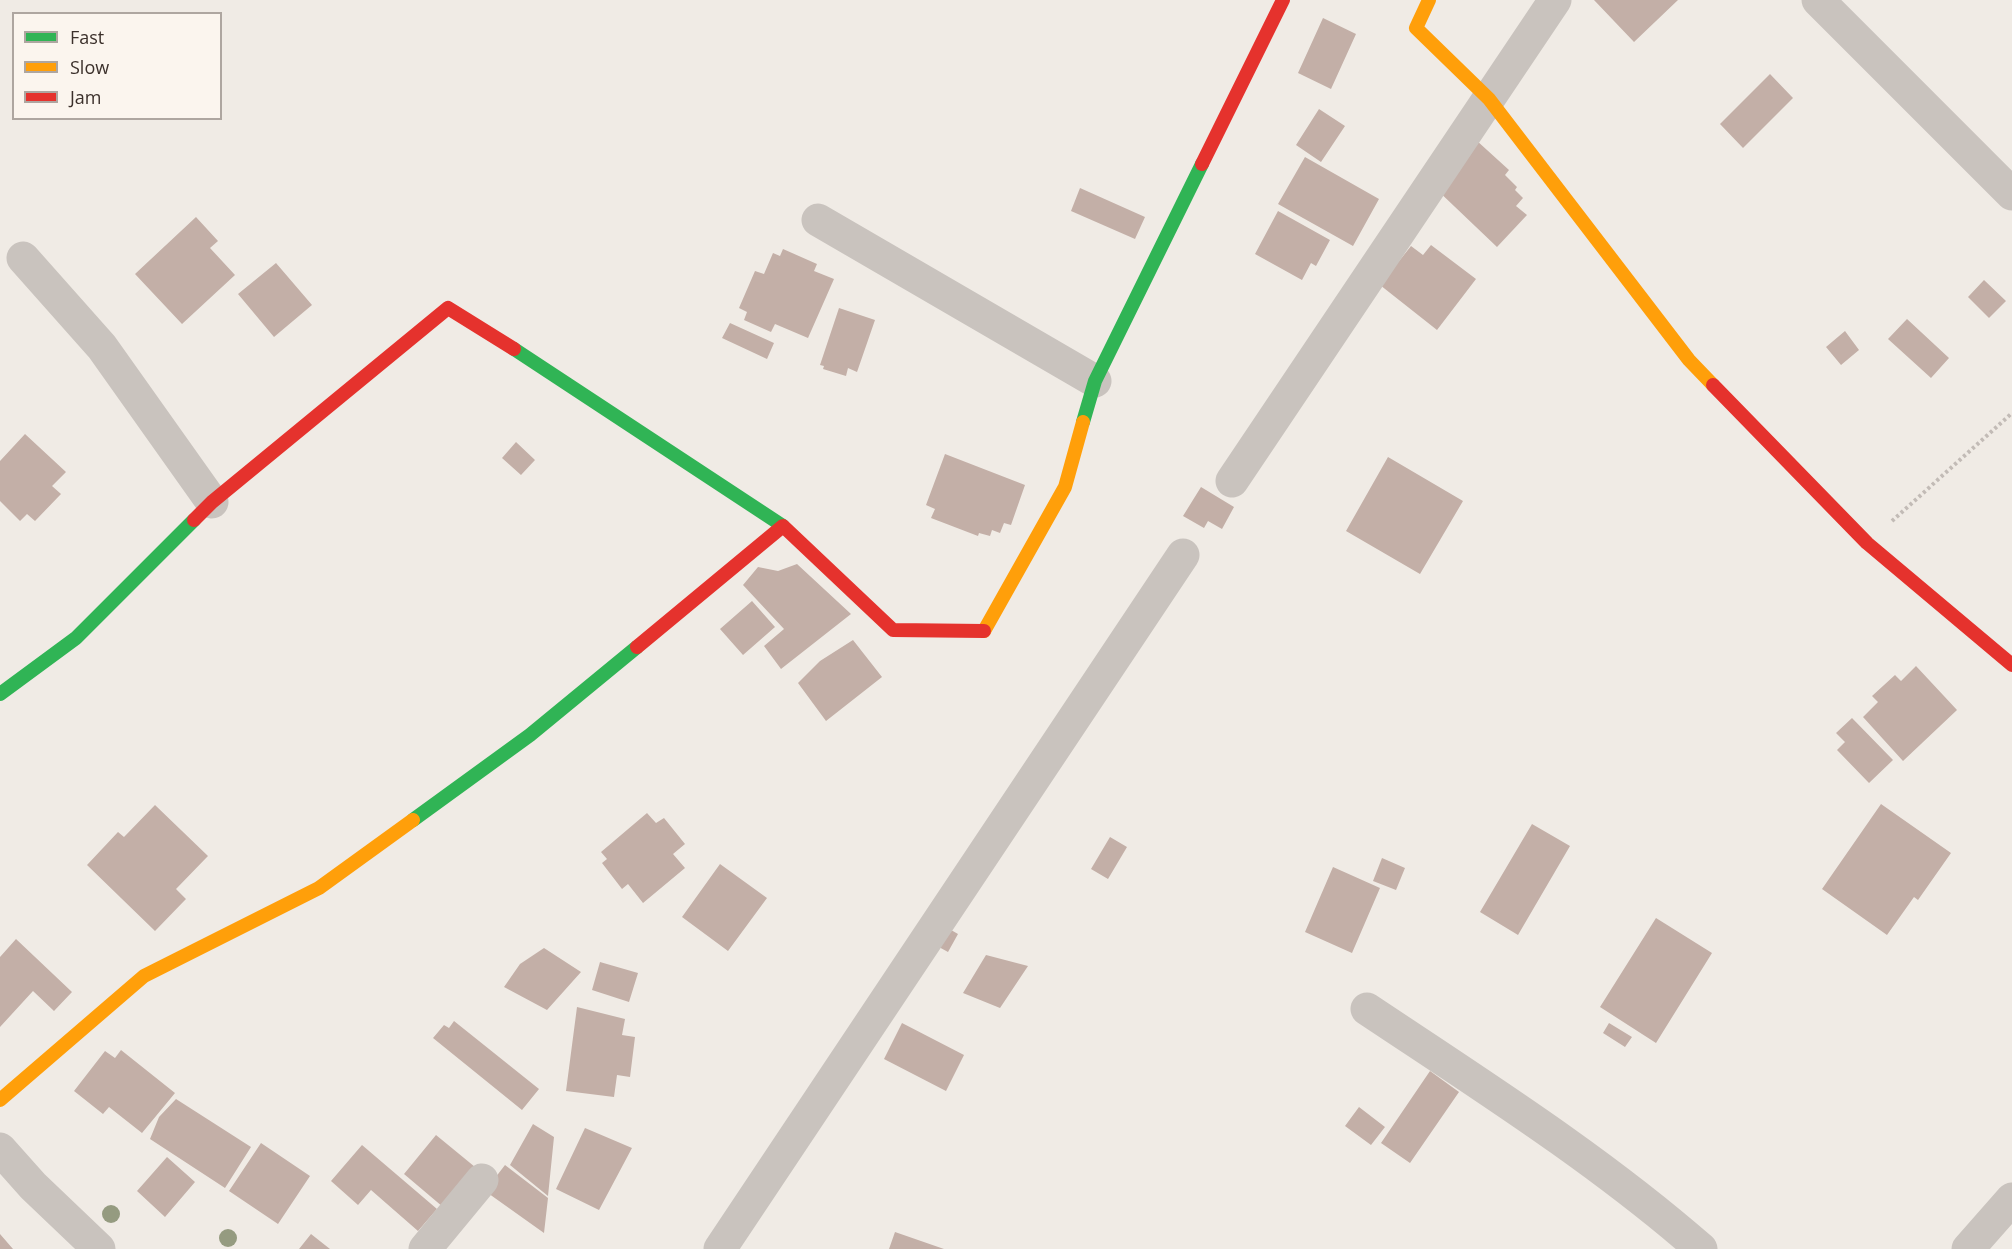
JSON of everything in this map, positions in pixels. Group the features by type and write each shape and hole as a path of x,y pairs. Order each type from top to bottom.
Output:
{"street":[{"path":"0,694 76,638 212,502 448,308 512,347 783,526 893,630 985,631 1065,487 1095,381 1283,0"},
{"path":"1429,0 1416,28 1489,99 1689,360 1867,543 2012,665"},
{"path":"1232,481 1556,0"},
{"path":"1818,0 2012,194"},
{"path":"818,220 1095,381"},
{"path":"23,258 102,347 212,502"},
{"path":"0,1100 144,976 319,888 530,735 783,526"},
{"path":"720,1249 1183,555"},
{"path":"1367,1009 1524,1114 1657,1211 1701,1249"},
{"path":"0,1149 33,1186 99,1249"},
{"path":"425,1249 482,1180"},
{"path":"1968,1249 2009,1208"}],"path":[{"path":"1867,543 2012,413"}],"building":[{"path":"1594,0 1678,0 1634,42"},
{"path":"1323,18 1356,34 1331,89 1298,73"},
{"path":"1770,74 1793,98 1743,148 1720,124"},
{"path":"1319,109 1345,126 1321,162 1296,145"},
{"path":"1476,140 1509,170 1505,175 1517,187 1515,190 1523,198 1516,206 1527,215 1497,247 1433,186"},
{"path":"1305,157 1379,199 1353,246 1278,204"},
{"path":"1080,188 1145,217 1135,239 1071,211"},
{"path":"1278,211 1330,240 1316,266 1311,263 1302,280 1255,254"},
{"path":"196,217 218,241 210,248 235,275 182,324 135,274"},
{"path":"1431,245 1476,279 1437,330 1380,285 1411,246 1423,255"},
{"path":"783,249 817,264 814,271 834,279 808,338 775,324 771,332 744,320 747,312 739,308 755,271 764,274 773,253 780,256"},
{"path":"276,263 312,305 274,337 238,294"},
{"path":"1984,280 2006,301 1989,318 1968,297"},
{"path":"839,308 875,320 857,372 848,368 846,376 823,369 824,366 820,365"},
{"path":"1907,319 1949,358 1931,378 1888,339"},
{"path":"730,323 774,343 767,359 722,338"},
{"path":"1845,331 1859,350 1841,365 1826,347"},
{"path":"25,434 66,472 52,486 61,494 35,521 27,514 20,521 0,501 0,461"},
{"path":"516,442 535,460 521,475 502,458"},
{"path":"945,454 1025,485 1011,525 1004,523 1000,533 992,530 990,536 979,533 978,536 931,518 935,509 926,505"},
{"path":"1388,457 1463,501 1420,574 1346,531"},
{"path":"1201,487 1234,507 1222,529 1208,521 1204,528 1183,516"},
{"path":"797,564 851,614 781,669 764,646 784,629 743,585 758,567 778,571"},
{"path":"752,601 775,627 743,655 720,629"},
{"path":"853,640 882,677 826,721 798,683 820,661"},
{"path":"1916,666 1957,710 1903,761 1863,717 1878,702 1872,696 1895,675 1901,681"},
{"path":"1852,718 1893,760 1869,783 1837,750 1845,742 1836,733"},
{"path":"1881,804 1951,853 1918,900 1914,897 1887,935 1822,889"},
{"path":"155,805 208,856 176,889 186,899 155,931 87,865 118,832 124,837"},
{"path":"647,813 656,823 664,818 685,844 673,854 685,868 643,903 628,884 622,889 602,863 607,859 601,852"},
{"path":"1532,824 1570,846 1518,935 1480,912"},
{"path":"1110,837 1127,847 1108,879 1091,869"},
{"path":"1382,858 1405,868 1396,890 1373,881"},
{"path":"720,864 767,898 728,951 682,917"},
{"path":"1333,867 1380,888 1352,953 1305,932"},
{"path":"1656,918 1712,953 1656,1043 1600,1007"},
{"path":"939,923 958,934 948,952 928,941"},
{"path":"16,939 72,992 54,1011 33,991 0,1027 0,957"},
{"path":"544,948 581,972 547,1010 504,987 520,964"},
{"path":"986,955 1028,966 1000,1008 963,993"},
{"path":"600,962 638,973 629,1002 592,990"},
{"path":"577,1007 625,1019 622,1035 635,1037 630,1077 617,1075 614,1097 566,1091"},
{"path":"454,1021 539,1089 522,1110 433,1038 444,1025 449,1028"},
{"path":"902,1023 964,1055 946,1091 884,1059"},
{"path":"1609,1023 1632,1037 1625,1047 1603,1033"},
{"path":"121,1050 175,1093 142,1133 109,1107 103,1114 74,1091 105,1051 115,1058"},
{"path":"1430,1071 1459,1092 1410,1163 1381,1143"},
{"path":"176,1099 251,1147 225,1188 150,1139 159,1117"},
{"path":"1359,1107 1385,1127 1371,1145 1345,1126"},
{"path":"533,1124 554,1137 548,1196 510,1165"},
{"path":"585,1128 632,1148 599,1210 556,1189"},
{"path":"436,1135 475,1167 443,1207 404,1174"},
{"path":"261,1143 310,1176 278,1224 229,1191"},
{"path":"362,1145 437,1209 418,1231 371,1190 358,1205 331,1181"},
{"path":"167,1157 195,1182 165,1217 137,1191"},
{"path":"505,1165 548,1198 544,1233 485,1191"},
{"path":"895,1232 944,1249 889,1249"},
{"path":"0,1234 13,1249 0,1249"},
{"path":"311,1234 330,1249 299,1249"}],"traffic: fast":[{"path":"1083,422 1095,381 1202,164"},
{"path":"514,349 783,526"},
{"path":"0,694 76,638 194,520"},
{"path":"413,820 530,735 637,647"}],"traffic: slow":[{"path":"1429,0 1416,28 1489,99 1689,360 1713,385"},
{"path":"984,631 1065,487 1083,422"},
{"path":"0,1100 144,976 319,888 413,820"}],"traffic: jam":[{"path":"1202,164 1283,0"},
{"path":"194,520 212,502 448,308 514,349"},
{"path":"1713,385 1867,543 2012,665"},
{"path":"637,647 783,526 893,630 984,631"}]}
